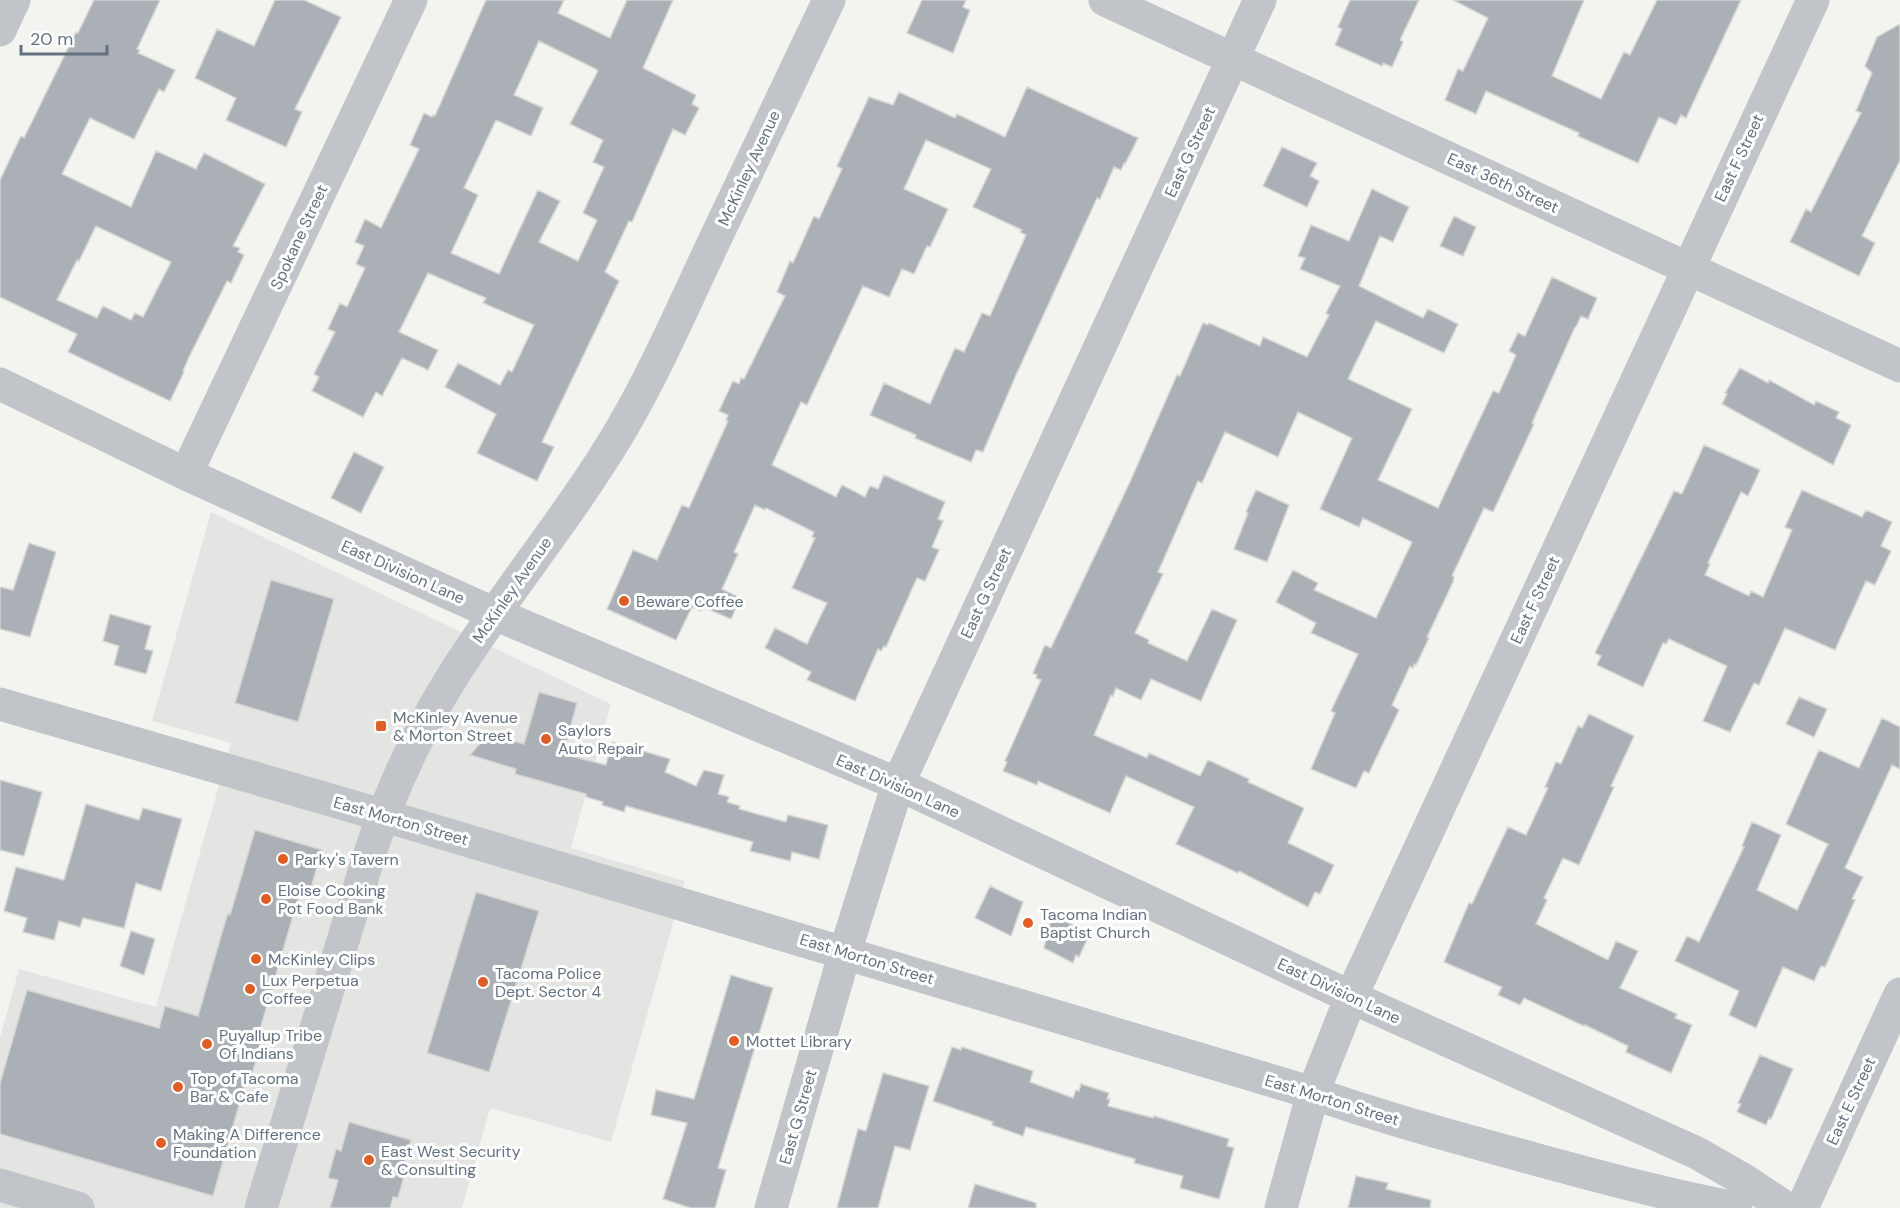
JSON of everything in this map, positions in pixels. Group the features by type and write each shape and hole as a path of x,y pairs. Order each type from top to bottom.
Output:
{"street":[{"path":"0,30 14,0"},
{"name":"Spokane Street","path":"186,474 411,0"},
{"name":"McKinley Avenue","path":"261,1208 382,815 410,754 445,689 591,478 646,385 829,0"},
{"name":"East 36th Street","path":"1105,0 1900,366"},
{"name":"East G Street","path":"771,1208 845,952 897,784 1260,0"},
{"name":"East F Street","path":"1281,1208 1313,1093 1351,998 1813,0"},
{"name":"East Division Lane","path":"0,384 186,474 495,614 897,784 1351,998 1697,1153 1786,1208"},
{"name":"East Morton Street","path":"0,704 845,952 1313,1093 1370,1113 1601,1177 1693,1200 1736,1208"},
{"name":"East E Street","path":"1802,1208 1900,994"},
{"path":"0,1185 78,1208"}],"shaded area":[{"path":"211,512 611,704 571,848 685,881 611,1142 490,1108 462,1208 0,1208 0,1038 19,969 156,1007 231,743 152,721"}],"building":[{"path":"94,0 160,0 137,49 140,50 138,53 175,70 164,92 159,89 134,139 90,118 62,174 131,207 156,151 196,169 204,153 265,184 233,246 240,248 238,252 244,255 231,283 227,281 170,401 68,352 77,334 0,297 0,180 21,136 24,138 76,32 78,33","holes":["96,226 171,262 143,317 135,313 131,320 103,306 97,318 57,300"]},
{"path":"275,0 304,0 341,17 295,109 302,112 286,147 226,120 236,98 195,78 217,29 254,46"},
{"path":"486,0 564,0 558,13 610,38 627,0 673,0 643,68 696,95 692,104 699,108 685,135 673,129 632,222 629,221 605,272 619,281 542,442 554,447 537,481 477,453 496,414 445,387 458,363 500,385 508,370 512,372 534,325 483,303 486,298 428,273 399,332 438,350 428,370 402,358 382,396 376,392 363,417 312,391 319,377 314,374 335,332 328,329 340,303 347,307 365,268 356,264 364,246 355,242 365,219 381,228 419,149 410,145 424,113 435,116","holes":["539,41 598,71 570,124 603,140 593,162 604,167 583,213 597,220 578,261 539,242 560,201 538,190 499,274 451,253 478,195 464,188 496,120 531,136 543,108 514,95"]},
{"path":"922,0 966,0 963,7 970,10 953,53 907,33"},
{"path":"1350,0 1419,0 1400,40 1403,42 1392,67 1383,63 1382,66 1335,45 1342,29 1338,27"},
{"path":"1453,0 1584,0 1552,76 1601,99 1624,52 1630,55 1657,0 1741,0 1686,118 1681,115 1676,125 1659,117 1638,163 1578,136 1579,133 1486,91 1476,114 1445,100 1458,69 1463,71 1488,18"},
{"path":"1900,24 1900,160 1862,236 1875,243 1859,276 1790,242 1806,209 1811,212 1861,113 1856,111 1872,73 1865,66 1877,37"},
{"path":"1027,87 1138,138 1121,170 1114,167 1100,199 1097,198 983,452 976,450 971,462 915,438 916,435 870,415 884,383 930,404 955,348 964,352 982,313 990,316 1026,235 1020,232 1022,230 973,207 991,169 926,140 904,189 948,209 930,247 927,246 914,274 902,269 889,297 863,286 807,405 801,402 772,465 836,497 842,485 865,497 870,486 878,489 884,475 945,502 938,519 943,521 932,547 939,550 925,581 917,578 886,647 884,646 881,651 878,649 855,701 807,680 811,672 765,648 775,628 807,644 827,603 792,588 815,538 812,537 814,532 766,508 765,510 755,505 734,552 738,554 722,589 740,598 731,619 703,607 701,611 692,607 676,640 607,609 633,550 657,560 682,505 689,508 728,421 726,420 728,415 719,411 733,381 739,384 741,378 744,379 785,296 777,292 790,261 793,263 814,216 819,219 842,169 837,166 869,97 893,105 899,92 955,118 957,114 1005,137"},
{"path":"1282,147 1317,163 1310,176 1319,181 1307,207 1263,186"},
{"path":"1372,189 1409,207 1393,242 1380,236 1359,286 1423,318 1428,309 1458,324 1444,353 1376,321 1348,379 1412,409 1378,480 1438,508 1493,391 1499,393 1516,355 1509,351 1518,333 1525,336 1552,277 1597,298 1588,319 1581,316 1575,327 1532,423 1534,424 1493,512 1484,508 1452,576 1454,577 1453,582 1427,637 1429,638 1416,665 1414,664 1413,668 1410,666 1392,705 1399,710 1369,773 1364,771 1356,788 1311,769 1335,713 1331,711 1358,654 1311,633 1316,623 1276,602 1293,570 1318,583 1314,590 1376,618 1412,542 1363,518 1359,527 1320,509 1352,438 1298,412 1278,457 1225,432 1202,483 1198,481 1158,572 1163,574 1135,633 1149,640 1148,643 1187,661 1212,609 1237,620 1201,701 1151,679 1141,700 1116,688 1094,735 1147,758 1149,753 1200,776 1208,760 1304,808 1288,843 1334,865 1320,894 1315,892 1308,907 1239,871 1238,873 1176,844 1194,807 1126,776 1110,813 1038,781 1037,785 1003,771 1007,762 1005,761 1041,680 1033,673 1045,645 1051,648 1203,323 1208,325 1209,323 1260,346 1263,337 1307,357 1329,315 1326,313 1340,286 1300,269 1305,258 1298,256 1311,225 1349,241"},
{"path":"1454,216 1476,227 1463,256 1440,246"},
{"path":"1740,368 1768,383 1769,380 1814,405 1816,401 1839,412 1836,418 1851,425 1833,465 1722,404 1727,394 1725,393"},
{"path":"1704,445 1760,470 1748,496 1741,492 1708,563 1710,564 1705,575 1749,596 1751,591 1763,597 1792,530 1785,527 1802,490 1862,517 1866,510 1892,522 1881,546 1891,551 1875,585 1866,581 1835,650 1785,628 1759,685 1754,683 1730,732 1703,721 1727,666 1669,639 1666,644 1663,643 1643,687 1597,665 1601,656 1595,653 1674,491 1682,494"},
{"path":"354,452 384,467 361,513 331,498"},
{"path":"1256,490 1289,505 1267,562 1234,549"},
{"path":"29,543 56,552 30,637 0,629 0,587 13,590"},
{"path":"271,580 334,599 298,722 235,703"},
{"path":"110,614 151,626 145,649 153,651 146,674 114,665 119,646 103,641"},
{"path":"539,692 577,703 563,754 606,765 612,742 670,759 665,772 696,786 704,770 724,775 718,794 729,797 727,802 740,806 739,809 786,822 788,815 828,825 819,859 792,852 790,861 750,851 753,842 626,806 624,812 602,805 603,802 586,797 586,794 515,774 516,769 470,755 488,734 524,744"},
{"path":"1799,697 1827,709 1814,737 1786,724"},
{"path":"1589,714 1634,736 1579,865 1563,858 1544,898 1547,900 1536,924 1608,960 1616,941 1638,951 1620,988 1677,1014 1675,1018 1692,1025 1671,1073 1626,1052 1628,1046 1585,1025 1524,998 1520,1005 1498,995 1502,987 1444,962 1469,903 1472,904 1508,827 1526,835 1548,788 1545,787 1556,762 1561,764 1578,726 1582,728"},
{"path":"1882,718 1900,727 1900,769 1892,765 1845,868 1863,877 1852,899 1855,900 1825,967 1821,966 1814,981 1783,967 1756,1028 1729,1015 1739,991 1675,961 1687,936 1699,942 1744,847 1742,846 1752,822 1781,835 1757,890 1797,910 1828,844 1786,824 1805,781 1819,750 1859,768"},
{"path":"0,780 42,792 24,856 0,850"},
{"path":"86,804 139,820 143,808 182,819 161,891 136,883 124,928 83,918 80,927 59,921 54,940 23,932 27,918 4,911 16,867 64,880"},
{"path":"255,830 322,850 311,888 302,885 259,1033 263,1034 250,1082 246,1081 213,1196 0,1134 0,1083 27,990 159,1028 165,1006 198,1016"},
{"path":"990,886 1023,902 1011,936 975,918"},
{"name":"Tacoma Police Dept. Sector 4","path":"476,892 539,911 489,1072 427,1053"},
{"path":"1052,915 1090,933 1079,957 1076,955 1073,963 1044,948"},
{"path":"131,931 155,939 144,975 120,966"},
{"name":"Mottet Library","path":"731,975 773,988 718,1168 726,1170 715,1208 691,1208 663,1199 687,1123 651,1115 656,1090 694,1099"},
{"path":"952,1047 961,1050 962,1047 1033,1071 1030,1082 1073,1098 1081,1084 1109,1093 1108,1106 1153,1118 1154,1116 1229,1139 1227,1146 1234,1148 1219,1199 1180,1188 1183,1176 1134,1163 1135,1159 1026,1127 1023,1136 992,1125 993,1122 933,1101"},
{"path":"1760,1055 1793,1069 1771,1119 1769,1118 1766,1125 1737,1112 1741,1104 1738,1103"},
{"path":"883,1073 929,1086 910,1150 895,1146 878,1208 837,1208 858,1129 866,1131"},
{"name":"East West Security & Consulting","path":"349,1122 411,1140 398,1198 393,1197 390,1208 330,1208 338,1180 328,1178 336,1149 341,1151"},
{"path":"1356,1176 1388,1183 1386,1189 1431,1200 1430,1208 1348,1208"},
{"path":"975,1184 1036,1203 1036,1208 968,1208"}],"place":[{"name":"Beware Coffee","path":"624,601"},
{"name":"McKinley Avenue & Morton Street","path":"381,726"},
{"name":"Saylors Auto Repair","path":"546,739"},
{"name":"Parky's Tavern","path":"283,859"},
{"name":"Eloise Cooking Pot Food Bank","path":"266,899"},
{"name":"Tacoma Indian Baptist Church","path":"1028,923"},
{"name":"McKinley Clips","path":"256,959"},
{"name":"Tacoma Police Dept. Sector 4","path":"483,982"},
{"name":"Lux Perpetua Coffee","path":"250,989"},
{"name":"Mottet Library","path":"734,1041"},
{"name":"Puyallup Tribe Of Indians","path":"207,1044"},
{"name":"Top of Tacoma Bar & Cafe","path":"178,1087"},
{"name":"Making A Difference Foundation","path":"161,1143"},
{"name":"East West Security & Consulting","path":"369,1160"}]}
